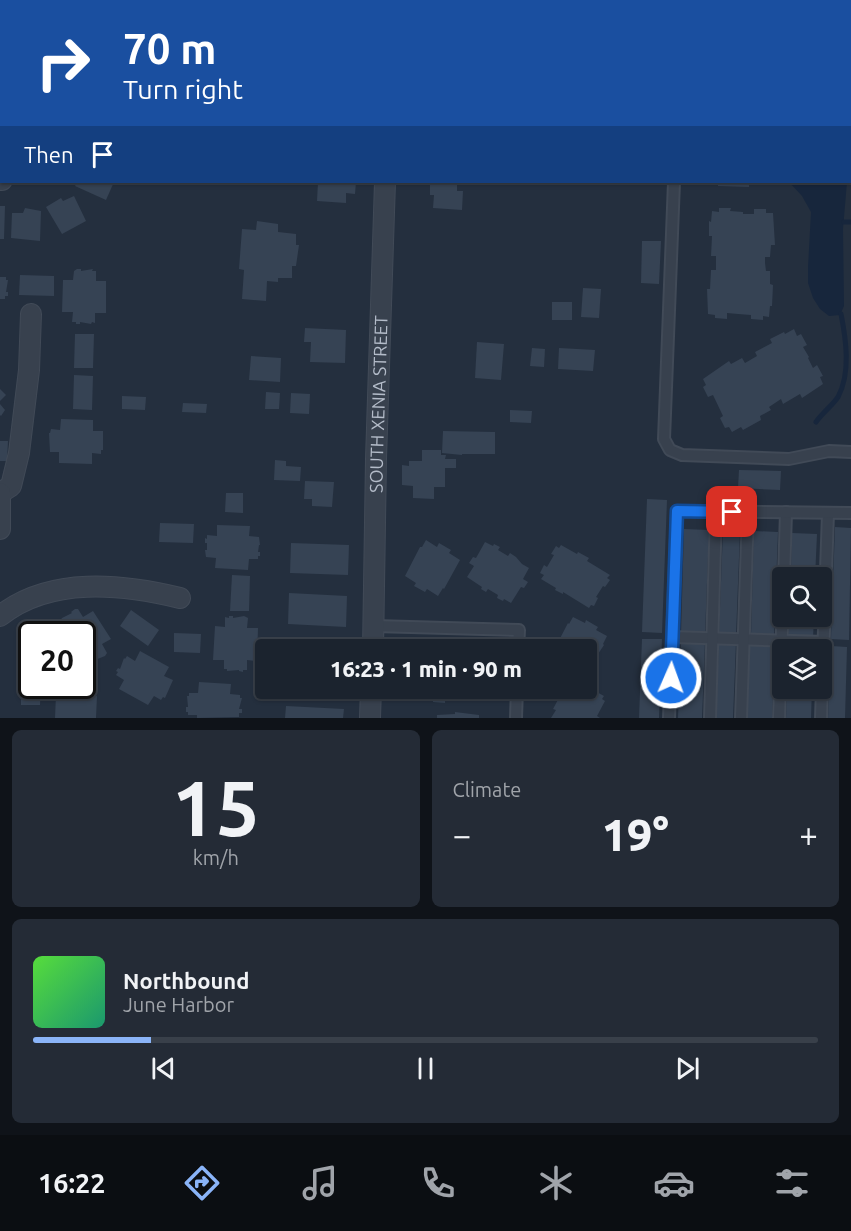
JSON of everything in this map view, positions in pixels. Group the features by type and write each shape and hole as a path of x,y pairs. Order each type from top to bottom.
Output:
{"street":[{"name":"SOUTH XENIA STREET","path":"373,639 376,459 385,183"},
{"path":"0,529 0,493 11,486 19,453 29,370 31,314"},
{"path":"0,616 15,603 41,594 72,588 93,586 142,589 180,598"},
{"path":"370,718 371,699"}],"lane":[{"path":"674,183 664,439 670,450 682,455 789,459 829,451 851,452"},
{"path":"669,718 677,511 851,513"},
{"path":"710,718 716,512"},
{"path":"741,718 748,512"},
{"path":"784,567 786,512"},
{"path":"824,639 828,513"},
{"path":"374,626 519,630 519,639"},
{"path":"672,637 772,640"},
{"path":"516,718 517,699"},
{"path":"779,718 780,699"},
{"path":"821,718 822,699"}],"water":[{"path":"790,183 847,183 843,229 844,306 840,315 829,316 820,309 808,283 811,212 802,196"}],"building":[{"path":"76,183 114,183 106,200 75,186"},
{"path":"318,183 356,183 355,194 346,193 346,203 317,201"},
{"path":"430,183 457,183 457,191 463,191 462,210 433,208 434,195 430,195"},
{"path":"718,183 749,183 749,187 718,186"},
{"path":"74,196 86,221 62,234 46,207 61,198 63,201"},
{"path":"0,206 5,206 4,239 0,239"},
{"path":"25,208 41,211 40,241 11,238 12,213 23,213"},
{"path":"719,208 731,208 730,211 743,212 743,214 754,214 754,209 766,209 766,213 773,213 775,245 771,245 770,257 765,257 766,271 770,271 770,284 773,285 772,306 770,306 769,317 763,316 763,320 751,319 751,315 727,313 727,319 715,318 715,315 708,314 707,289 710,289 711,270 716,270 716,256 711,256 712,236 709,236 709,221 711,222 712,211 719,212"},
{"path":"257,221 278,224 278,232 296,234 296,245 299,245 296,266 292,266 292,278 278,278 278,282 267,281 266,301 242,299 244,270 239,269 242,229 256,230"},
{"path":"642,241 661,241 659,284 641,283"},
{"path":"77,269 81,271 93,269 92,271 96,271 96,281 106,281 106,313 95,313 95,323 76,324 72,322 73,312 62,312 63,280 73,280 74,271"},
{"path":"20,275 54,276 54,296 19,295"},
{"path":"0,277 6,277 8,280 6,292 8,296 5,296 5,299 0,299"},
{"path":"583,288 601,289 599,318 581,317"},
{"path":"552,302 572,302 572,320 552,320"},
{"path":"305,328 346,330 345,363 310,362 311,342 304,342"},
{"path":"794,329 797,336 801,334 807,345 803,347 813,368 817,365 823,376 820,377 823,384 802,398 800,394 783,404 781,399 769,407 771,410 760,416 761,420 743,430 741,427 732,432 729,427 725,428 720,418 723,416 713,395 708,397 703,387 706,385 703,379 729,361 731,364 742,358 745,363 757,356 755,352 772,343 770,339"},
{"path":"75,334 94,334 93,368 74,368"},
{"path":"477,342 504,344 501,380 475,378"},
{"path":"532,348 545,349 544,367 530,366"},
{"path":"559,348 595,350 593,371 558,369"},
{"path":"251,356 281,358 280,382 249,380"},
{"path":"74,375 93,376 92,410 73,409"},
{"path":"0,389 6,395 0,401"},
{"path":"266,392 280,393 279,409 265,409"},
{"path":"291,393 310,394 309,414 290,413"},
{"path":"122,396 146,397 145,410 122,409"},
{"path":"183,403 207,404 206,413 182,412"},
{"path":"0,404 5,410 1,416 0,415"},
{"path":"510,410 532,411 531,423 510,422"},
{"path":"61,419 93,420 93,431 103,431 103,450 101,454 92,453 92,464 59,463 59,452 50,452 49,433 51,429 60,430"},
{"path":"443,431 495,432 495,454 442,453"},
{"path":"0,441 8,441 7,461 0,461"},
{"path":"422,450 441,450 441,455 446,455 445,459 456,459 456,468 445,468 445,487 434,487 434,499 413,498 413,486 402,485 402,465 409,466 409,461 422,461"},
{"path":"275,460 286,461 286,466 301,467 300,481 274,480"},
{"path":"739,470 781,471 780,490 738,488"},
{"path":"305,481 334,482 332,507 312,506 312,499 304,499"},
{"path":"226,493 243,493 243,513 225,512"},
{"path":"647,499 667,500 662,633 642,632"},
{"path":"160,523 194,524 193,543 159,542"},
{"path":"217,525 250,526 249,536 259,537 260,556 258,559 249,559 248,570 215,568 216,558 206,557 205,538 207,539 207,535 217,536"},
{"path":"835,527 851,528 849,640 831,639"},
{"path":"684,529 709,530 705,635 681,634"},
{"path":"723,530 740,531 736,636 719,635"},
{"path":"754,531 778,532 777,567 772,567 774,637 751,636"},
{"path":"792,533 817,534 816,567 791,567"},
{"path":"426,540 437,547 439,543 451,550 449,553 460,560 438,596 427,589 425,592 414,586 416,583 405,576"},
{"path":"485,542 500,547 498,550 508,556 510,553 529,568 523,579 528,582 524,588 521,587 511,603 497,598 498,595 488,589 486,592 467,577 474,566 469,563 473,557 476,558"},
{"path":"291,543 349,545 348,575 290,573"},
{"path":"561,545 589,558 587,561 610,575 607,578 610,580 596,597 598,598 594,606 591,605 589,608 563,592 563,594 555,590 556,588 541,579 544,575 540,573 544,565 547,567 556,546 559,548"},
{"path":"232,575 250,576 249,611 230,611"},
{"path":"289,593 347,596 346,627 288,624"},
{"path":"78,609 83,617 93,611 111,639 102,644 107,653 105,656 96,660 96,621 60,621"},
{"path":"131,610 159,630 148,646 120,626"},
{"path":"229,616 233,618 244,616 248,618 247,628 258,628 258,639 255,639 255,661 247,660 247,670 243,672 227,671 224,669 224,660 213,660 215,626 225,627 225,617 229,618"},
{"path":"573,617 585,623 586,620 598,627 596,630 607,636 597,656 597,639 560,639"},
{"path":"789,627 814,627 813,639 789,638"},
{"path":"174,633 201,634 200,653 174,652"},
{"path":"642,639 662,639 659,718 639,718"},
{"path":"681,640 705,641 702,718 678,718"},
{"path":"719,641 736,642 733,718 716,718"},
{"path":"750,643 772,644 772,718 747,718"},
{"path":"832,646 847,647 845,718 828,718 829,699 832,699"},
{"path":"140,651 169,667 164,676 173,680 165,698 161,700 154,696 148,705 119,689 124,680 116,675 124,658 127,656 135,661"},
{"path":"199,682 231,684 230,694 240,695 242,698 239,709 242,709 242,713 239,713 239,717 197,718 197,715 188,715 186,712 187,696 189,693 198,693"},
{"path":"597,692 604,696 602,699 605,701 597,716 600,718 551,718 556,710 553,709 558,699 597,699"},
{"path":"97,696 96,718 55,718 56,699 96,699"},
{"path":"21,699 40,699 40,705 21,705"},
{"path":"433,699 462,699 445,700 445,703 433,702"},
{"path":"787,699 812,699 811,718 786,718"},
{"path":"286,706 344,709 343,718 285,718"},
{"path":"455,712 479,715 479,718 437,718 437,715 455,714"}],"waterway":[{"path":"844,222 851,222"},
{"path":"816,422 838,397 845,377 846,345 841,314"}],"route":[{"path":"671,678 677,511 732,512"}]}
